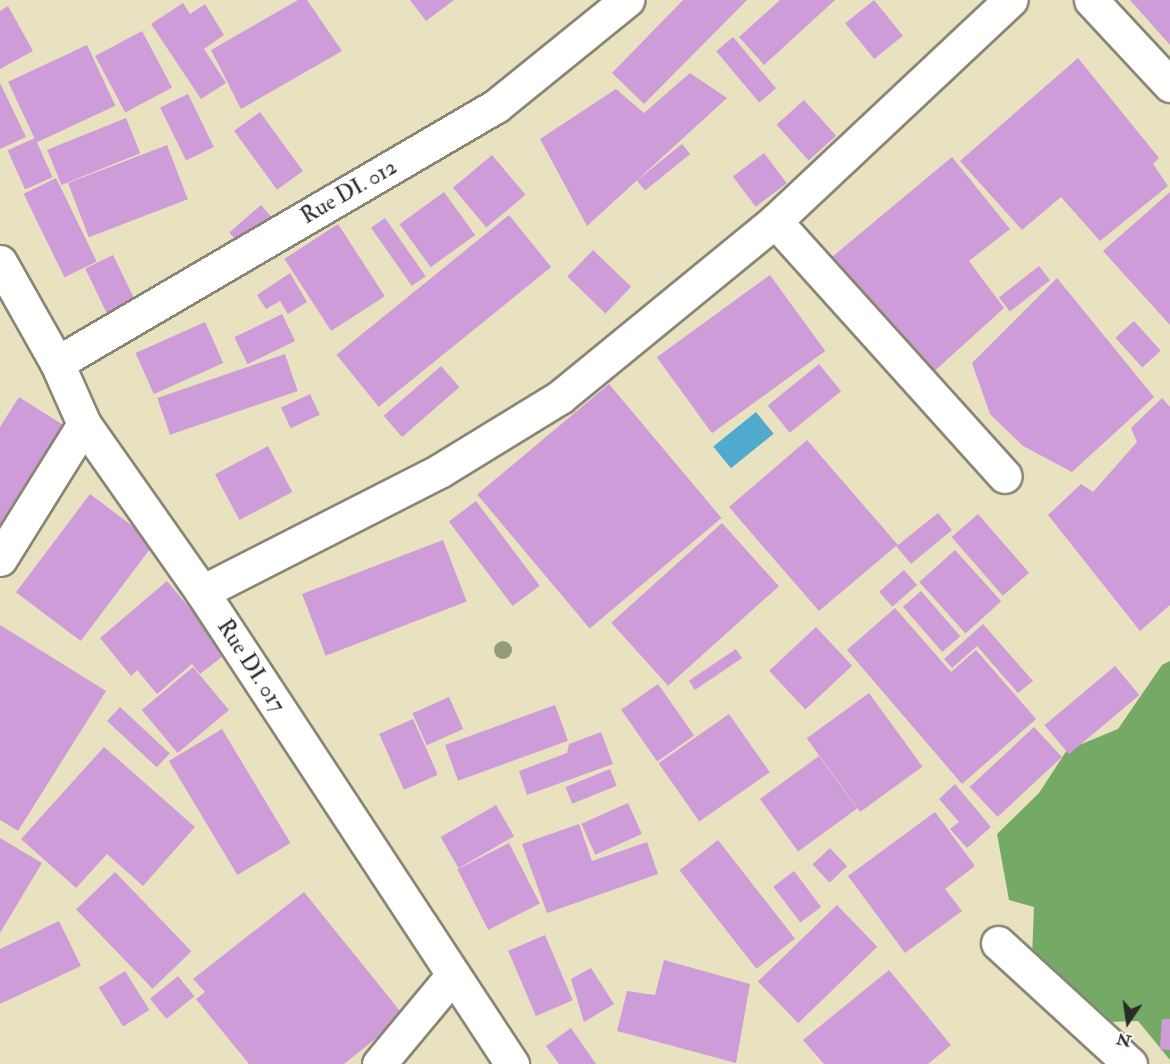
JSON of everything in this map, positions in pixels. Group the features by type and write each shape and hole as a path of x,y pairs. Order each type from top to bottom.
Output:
{"street":[{"name":"Rue DI. 012","path":"57,363 496,106 627,0"},
{"path":"202,592 441,470 560,397 775,221 1010,0"},
{"path":"1091,0 1170,85"},
{"path":"775,221 1005,476"},
{"name":"Rue DI. 017","path":"0,262 57,363 84,424 202,592 512,1064"},
{"path":"0,559 84,424"},
{"path":"998,943 1130,1064"},
{"path":"380,1064 453,975"}],"green space":[{"path":"1170,661 1170,1060 1138,1021 1077,1023 1031,982 1034,907 1009,900 997,834 1039,793 1067,750 1118,729 1162,665"}],"water":[{"path":"756,412 774,434 731,468 713,447"}],"building":[{"path":"298,0 307,0 342,51 241,109 211,50"},
{"path":"410,0 454,0 426,21"},
{"path":"683,0 747,0 644,104 612,73"},
{"path":"780,0 835,0 764,65 739,37"},
{"path":"874,0 903,36 874,59 845,23"},
{"path":"1130,0 1170,0 1170,45"},
{"path":"183,3 190,14 205,4 224,35 204,49 226,83 201,99 151,24"},
{"path":"8,6 33,51 0,69 0,11"},
{"path":"142,31 172,88 125,112 95,56"},
{"path":"733,37 776,88 759,102 716,51"},
{"path":"87,45 115,106 36,142 8,82"},
{"path":"1078,58 1159,158 1153,164 1168,186 1100,241 1061,197 1022,230 960,161"},
{"path":"690,73 727,98 587,226 540,139 616,89 644,113"},
{"path":"0,83 26,137 0,149"},
{"path":"188,94 214,147 186,161 160,108"},
{"path":"804,100 836,136 809,160 777,125"},
{"path":"260,112 303,171 277,190 234,131"},
{"path":"126,118 140,153 61,185 47,150"},
{"path":"35,138 52,177 25,189 8,150"},
{"path":"682,144 690,154 645,191 637,181"},
{"path":"167,145 188,199 89,237 68,183"},
{"path":"764,153 787,183 756,207 733,176"},
{"path":"492,155 525,195 486,228 453,188"},
{"path":"952,157 1010,229 969,261 1004,308 928,377 832,257"},
{"path":"56,178 97,262 64,277 24,194"},
{"path":"444,192 475,235 431,267 400,224"},
{"path":"1170,192 1170,325 1103,251"},
{"path":"261,205 274,220 242,248 229,233"},
{"path":"509,215 551,267 379,407 336,355"},
{"path":"385,218 426,276 412,286 371,228"},
{"path":"338,224 385,296 331,331 284,259"},
{"path":"593,250 631,287 605,313 567,277"},
{"path":"113,255 137,304 109,318 85,269"},
{"path":"1039,266 1050,280 1010,312 999,297"},
{"path":"290,273 307,302 288,314 280,301 266,309 257,295"},
{"path":"770,275 825,351 712,433 657,357"},
{"path":"1057,278 1154,397 1072,472 1023,446 990,414 972,363"},
{"path":"282,314 295,341 248,364 234,337"},
{"path":"1134,321 1161,351 1142,367 1115,338"},
{"path":"205,322 223,363 154,394 136,353"},
{"path":"285,354 298,391 170,435 157,398"},
{"path":"819,364 841,391 790,433 768,406"},
{"path":"441,366 459,387 402,437 384,416"},
{"path":"609,384 721,518 590,629 477,495"},
{"path":"310,394 320,415 291,428 281,408"},
{"path":"19,397 68,428 0,531 0,427"},
{"path":"1162,398 1170,407 1170,605 1140,631 1048,515 1081,484 1093,492 1137,442 1131,428"},
{"path":"807,440 898,545 938,513 952,530 911,564 896,546 819,611 729,507"},
{"path":"268,446 292,492 239,520 215,474"},
{"path":"90,494 155,543 81,641 16,592"},
{"path":"476,501 540,586 513,606 449,521"},
{"path":"978,514 1029,573 1003,596 952,537"},
{"path":"722,523 779,586 668,686 611,623"},
{"path":"443,540 467,602 326,656 302,594"},
{"path":"955,550 1001,601 965,633 919,582"},
{"path":"904,570 917,585 892,607 879,592"},
{"path":"167,581 227,653 200,674 192,664 157,694 137,670 131,676 100,638"},
{"path":"921,591 960,636 942,652 903,607"},
{"path":"895,608 951,672 976,650 1036,719 962,784 847,650"},
{"path":"983,624 1033,681 1018,693 977,646 952,668 944,659"},
{"path":"0,625 106,691 18,831 0,820"},
{"path":"816,627 852,666 805,709 769,671"},
{"path":"736,649 742,658 695,690 689,681"},
{"path":"1115,666 1139,695 1069,754 1045,725"},
{"path":"193,667 229,710 178,753 142,710"},
{"path":"658,684 694,736 657,761 621,710"},
{"path":"869,693 922,767 860,812 807,738"},
{"path":"449,697 463,729 427,745 412,713"},
{"path":"555,705 568,741 458,781 445,745"},
{"path":"120,707 170,753 157,767 107,721"},
{"path":"729,714 770,772 699,821 659,763"},
{"path":"413,719 438,775 404,790 379,734"},
{"path":"1034,727 1062,757 998,817 970,787"},
{"path":"222,729 291,843 237,875 169,761"},
{"path":"601,732 613,764 527,795 519,771 567,753 569,744"},
{"path":"104,747 195,827 143,886 107,854 76,888 21,839"},
{"path":"819,756 857,809 798,851 760,799"},
{"path":"610,769 617,786 572,804 565,787"},
{"path":"955,784 991,827 967,848 950,829 959,822 939,799"},
{"path":"628,803 642,834 595,855 581,824"},
{"path":"496,805 514,836 459,868 441,837"},
{"path":"935,812 975,866 945,889 962,911 905,953 848,876"},
{"path":"579,824 592,861 647,842 658,874 547,913 522,844"},
{"path":"0,838 42,863 0,933"},
{"path":"718,840 795,939 756,969 679,870"},
{"path":"509,843 540,904 488,930 457,869"},
{"path":"830,848 847,866 829,883 812,864"},
{"path":"794,871 821,907 800,923 773,887"},
{"path":"115,872 191,951 153,989 76,910"},
{"path":"304,892 404,1016 344,1064 249,1064 196,999 205,992 193,979"},
{"path":"837,905 877,947 798,1023 758,981"},
{"path":"59,921 81,966 0,1004 0,949"},
{"path":"545,935 573,1000 536,1016 508,951"},
{"path":"664,960 750,984 736,1063 617,1031 627,991 655,995"},
{"path":"591,968 614,1004 584,1022 571,979"},
{"path":"889,970 951,1045 928,1064 824,1064 803,1040"},
{"path":"125,971 149,1010 123,1026 99,987"},
{"path":"178,976 194,996 166,1019 150,999"},
{"path":"1162,1019 1170,1019 1170,1050 1160,1049"},
{"path":"571,1028 596,1064 559,1064 546,1046"}]}
